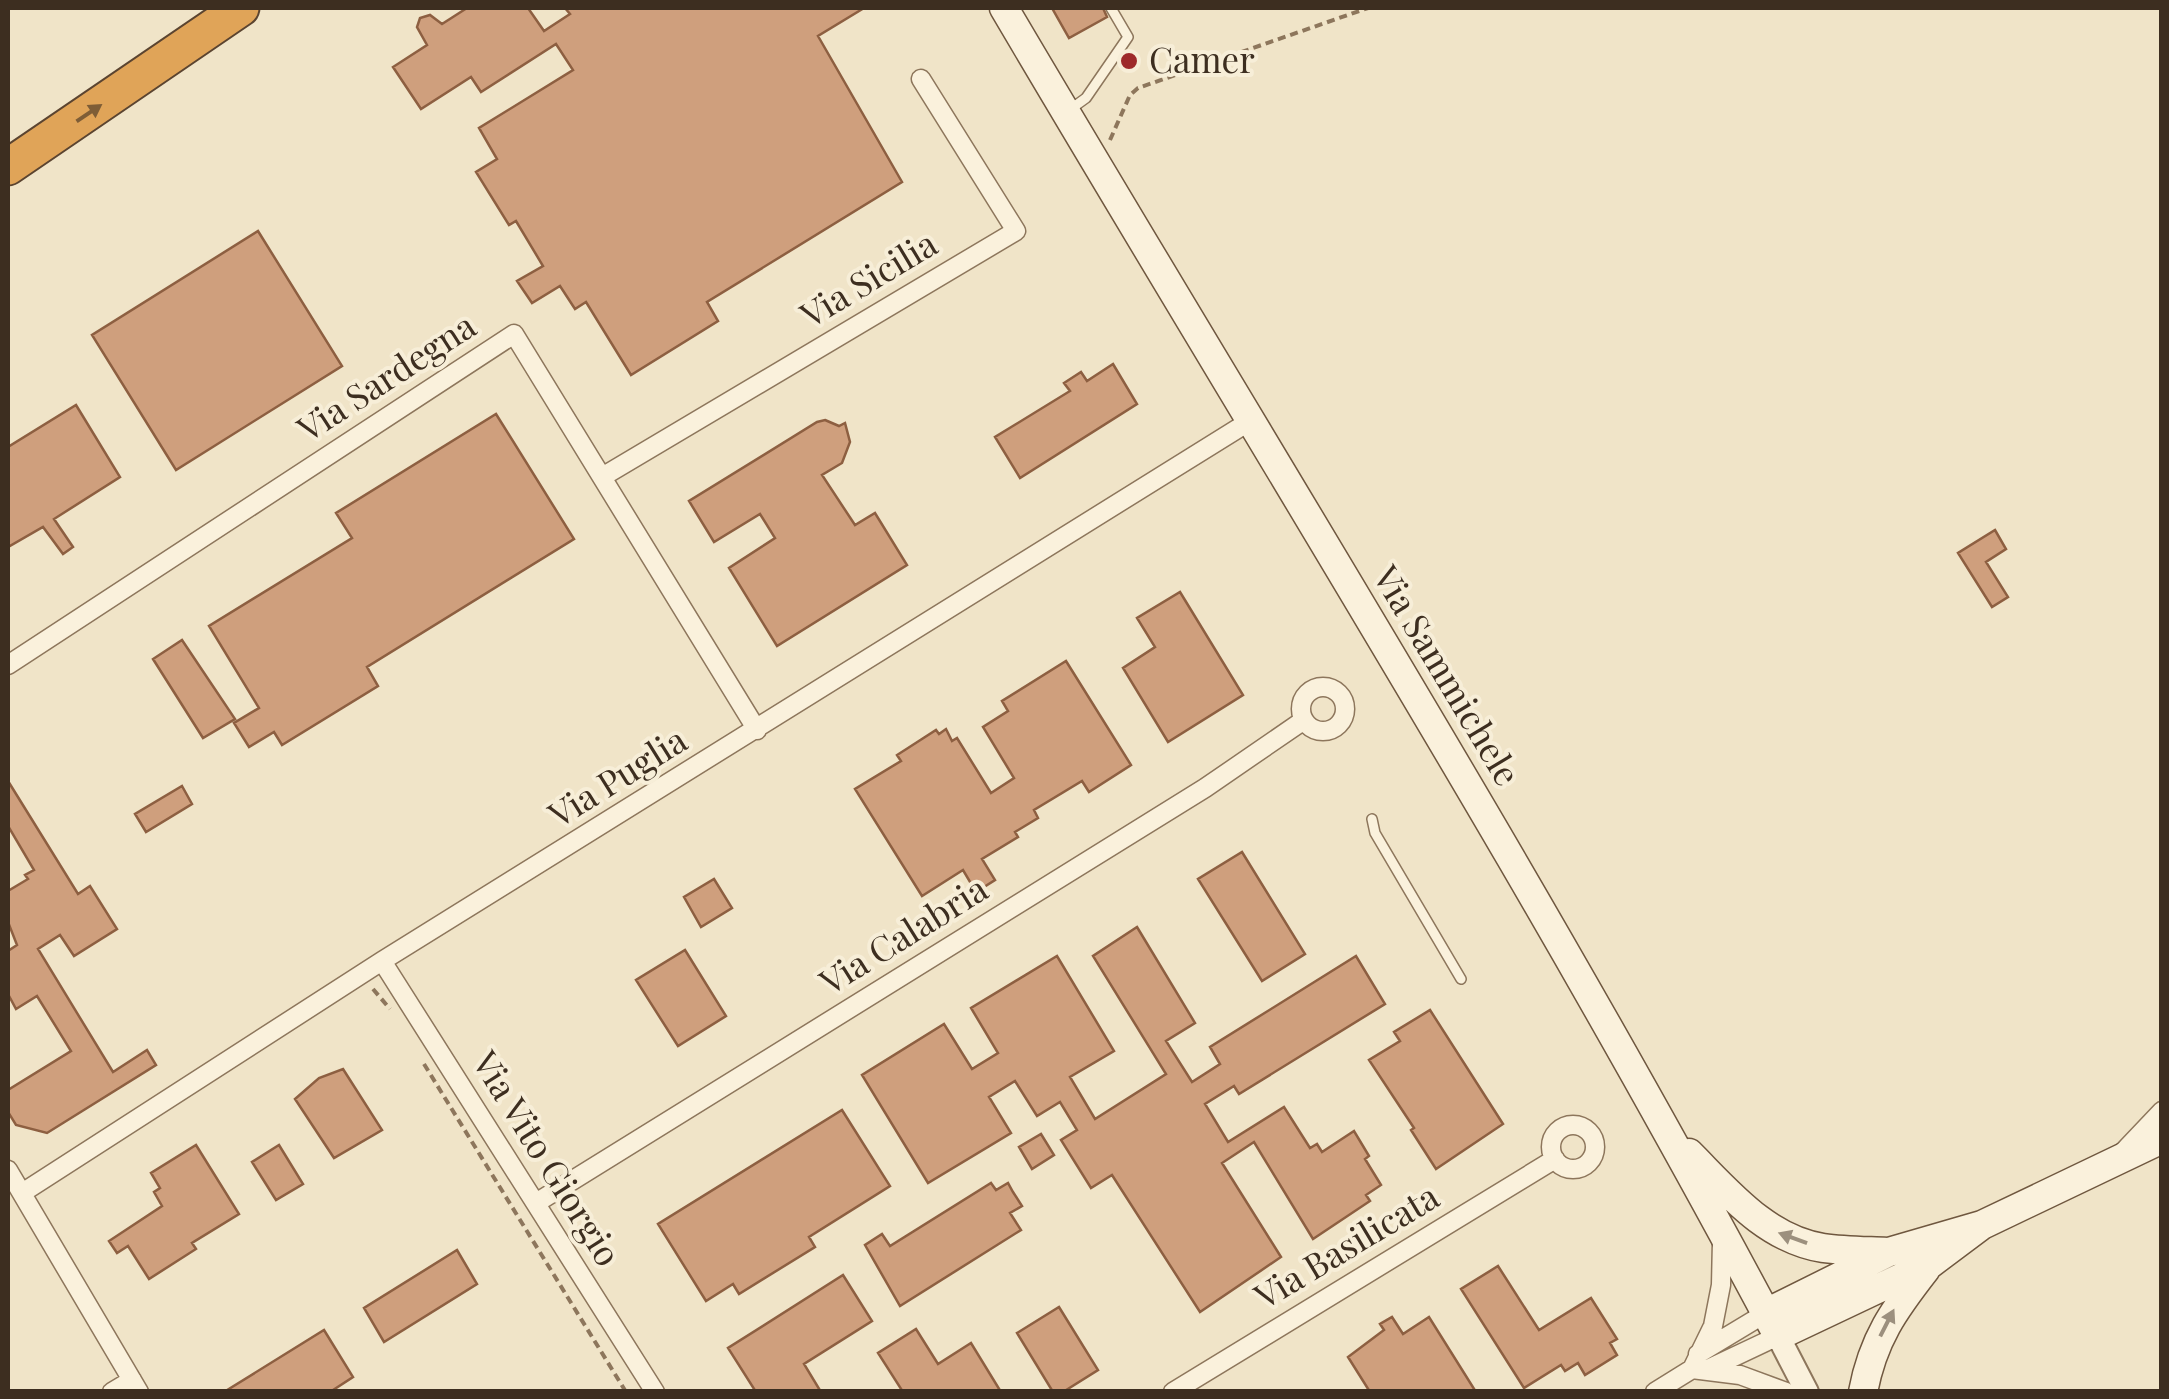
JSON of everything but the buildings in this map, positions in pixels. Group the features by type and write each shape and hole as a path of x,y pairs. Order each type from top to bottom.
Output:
{"highway":[{"path":"8,166 241,8"}],"main road":[{"name":"Via Sammichele","path":"1004,8 1491,824 1666,1129 1772,1324"},
{"path":"1666,1129 1744,1208 1778,1233 1821,1248 1889,1252"},
{"path":"1772,1324 1889,1252 1982,1225 2162,1139"},
{"path":"1863,1392 1869,1360 1892,1311 1930,1264 1982,1225"},
{"path":"1772,1324 1930,1264"}],"street":[{"name":"Via Sicilia","path":"602,477 1016,231 922,80"},
{"name":"Via Sardegna","path":"8,665 514,334 758,730"},
{"name":"Via Puglia","path":"22,1193 382,961 1250,421"},
{"name":"Via Calabria","path":"536,1203 1205,788 1304,720"},
{"name":"Via Vito Giorgio","path":"382,961 655,1392"},
{"path":"2113,1162 2162,1112"},
{"name":"Via Basilicata","path":"1174,1392 1555,1159"},
{"path":"8,1170 136,1386 112,1392"},
{"path":"1698,1365 1713,1326 1721,1284 1722,1233"},
{"path":"1655,1392 1772,1324"},
{"name":"Via Sammichele","path":"1772,1324 1807,1392"},
{"path":"1698,1365 1740,1374 1786,1392"}],"lane":[{"path":"1066,112 1086,98 1128,38 1111,8"},
{"path":"1372,819 1383,848 1461,980"}],"path":[{"path":"1092,156 1110,140 1130,95 1138,88 1368,8"},
{"path":"361,975 391,1010"},
{"path":"422,1060 626,1392"}],"place":[{"name":"Camer","path":"1129,61"}]}
